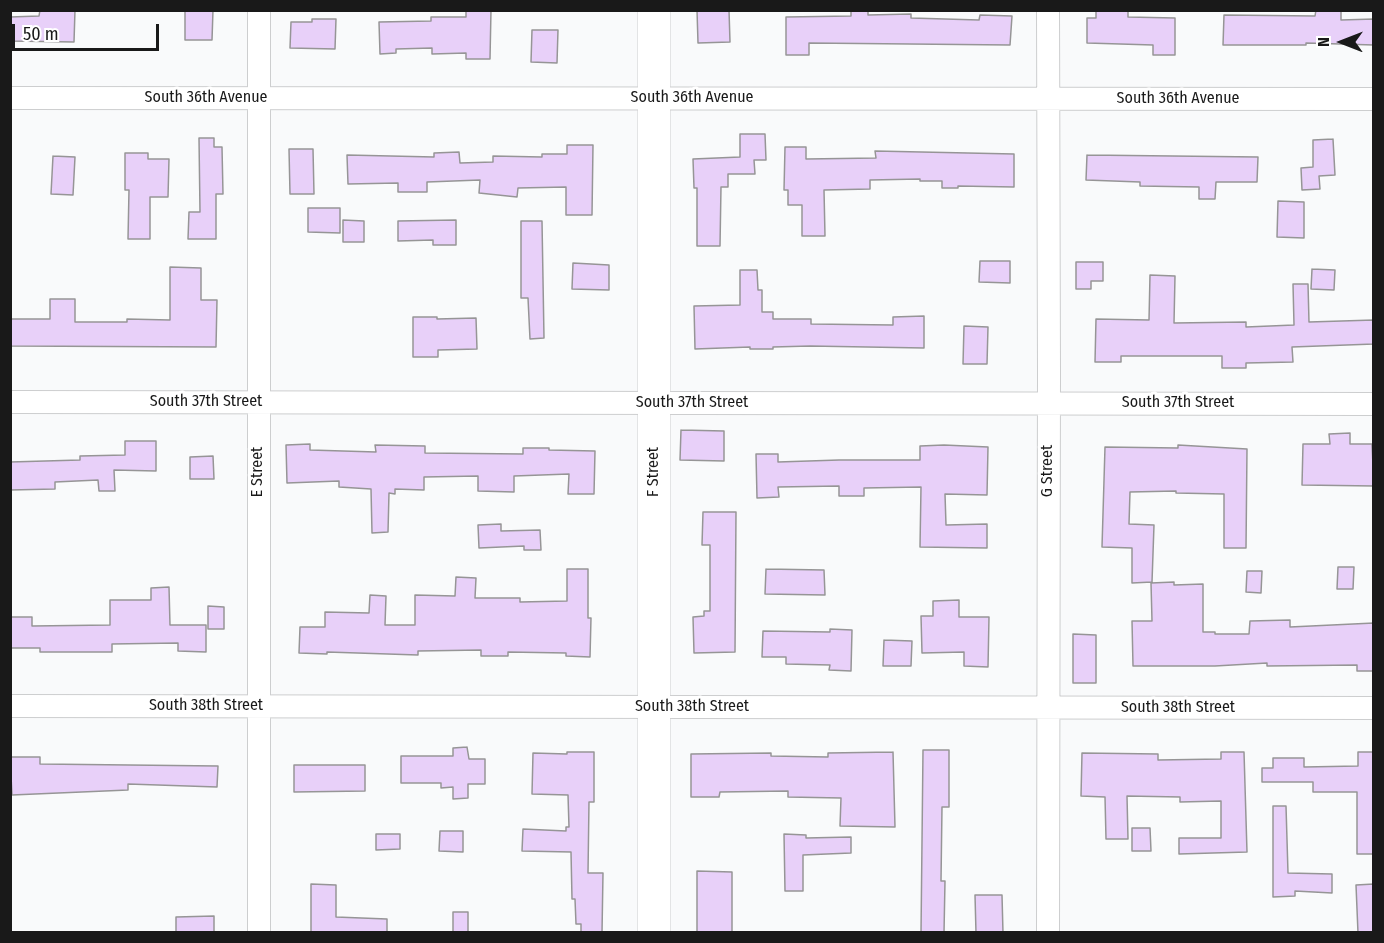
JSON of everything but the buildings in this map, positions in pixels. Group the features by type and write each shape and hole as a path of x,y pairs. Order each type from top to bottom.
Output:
{"main road":[{"name":"F Street","path":"654,10 654,933"}],"street":[{"name":"E Street","path":"258,10 259,933"},
{"name":"G Street","path":"1048,10 1048,933"},
{"name":"South 36th Avenue","path":"10,99 1374,99"},
{"name":"South 37th Street","path":"10,402 1374,404"},
{"name":"South 38th Street","path":"10,705 1374,708"}]}
